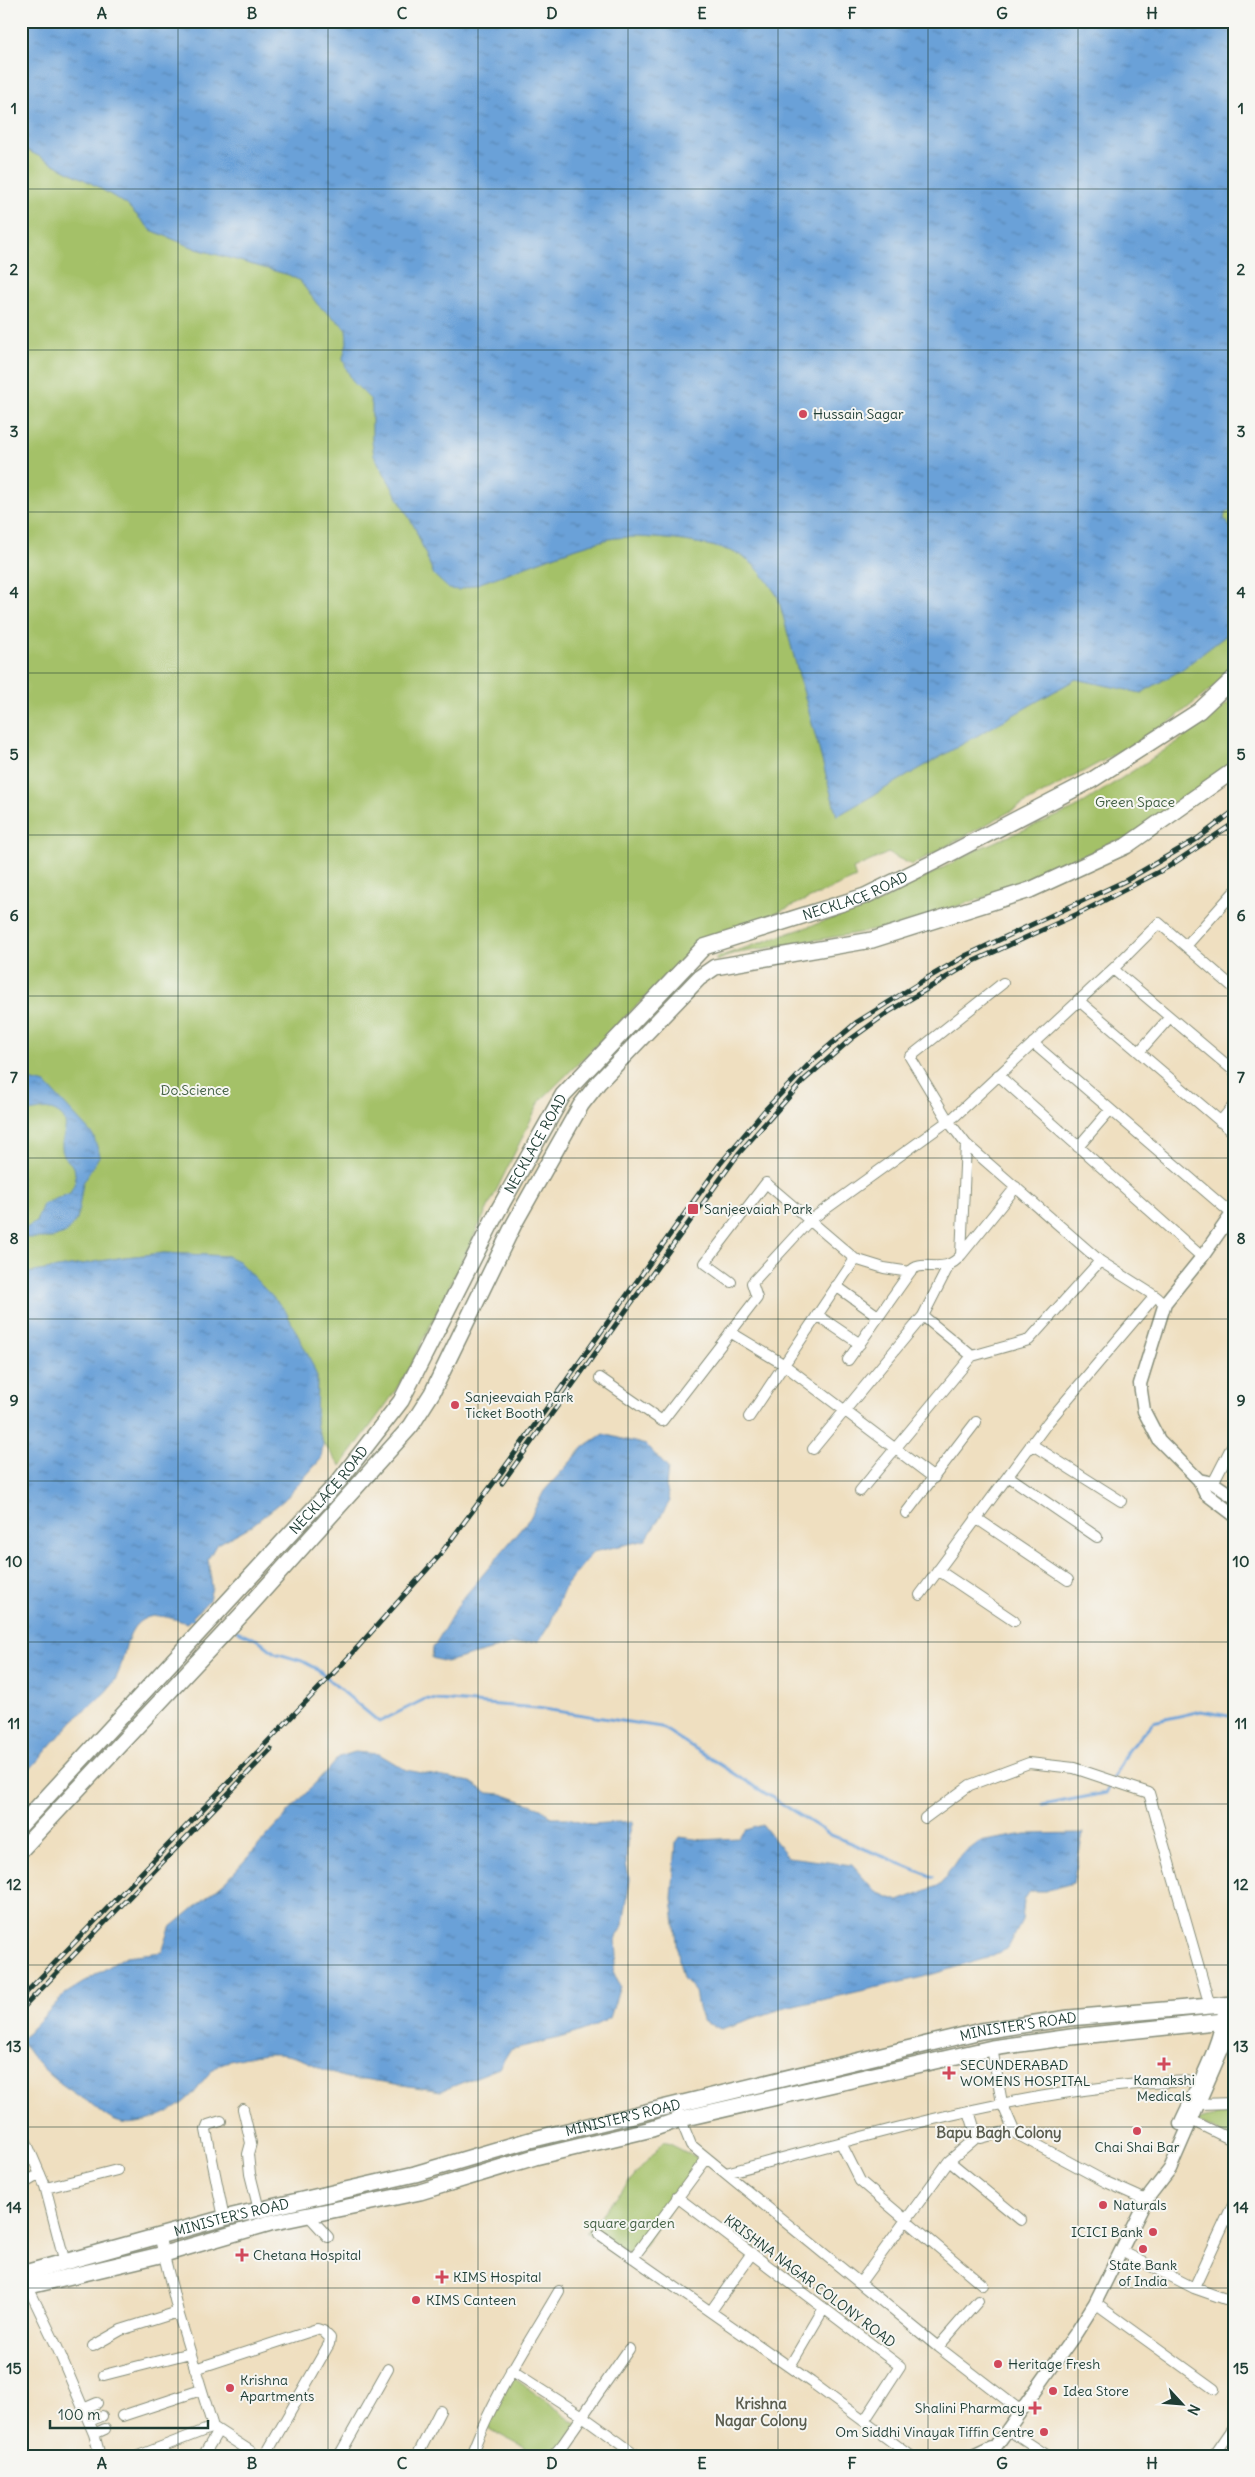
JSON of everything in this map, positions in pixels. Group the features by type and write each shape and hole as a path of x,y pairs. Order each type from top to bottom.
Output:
{"main road":[{"name":"NECKLACE ROAD","path":"21,1825 339,1481 401,1401 495,1216 562,1095 704,947 865,896 932,863 1092,780 1200,711 1234,678"},
{"name":"NECKLACE ROAD","path":"21,1850 244,1612 411,1426 432,1393 514,1224 581,1105 599,1082 699,978 716,968 872,940 1030,890 1126,846 1234,770"},
{"path":"704,947 716,968"},
{"path":"562,1095 581,1105"},
{"path":"401,1401 418,1414"},
{"name":"MINISTER'S ROAD","path":"24,2283 65,2263 159,2235 415,2174 530,2140 676,2103 981,2031 1069,2018 1223,2005"},
{"name":"MINISTER'S ROAD","path":"24,2283 164,2254 270,2223 420,2192 535,2157 652,2129 680,2119 992,2048 1072,2037 1230,2021"}],"street":[{"path":"1186,946 1234,892"},
{"path":"600,1378 662,1421 757,1298 752,1283 809,1221 948,1122 1113,969 1158,923 1234,988"},
{"path":"1113,969 1234,1072"},
{"path":"1003,983 910,1057 948,1122 966,1144 1100,1261 1160,1300"},
{"path":"1078,1000 1234,1133"},
{"path":"1139,1052 1170,1017"},
{"path":"920,1595 1048,1422 1202,1257 1233,1213 1033,1043"},
{"path":"998,1075 1202,1257"},
{"path":"1220,1122 1234,1105"},
{"path":"1078,1146 1110,1110"},
{"path":"961,1256 966,1144"},
{"path":"731,1282 705,1263 766,1183 855,1259 884,1268 910,1272"},
{"path":"813,1449 923,1316 948,1267 961,1256 1016,1187"},
{"path":"749,1417 855,1259"},
{"path":"860,1491 972,1356 1029,1340 1100,1261"},
{"path":"848,1360 910,1272 917,1266 948,1267"},
{"path":"836,1286 878,1316"},
{"path":"1160,1300 1140,1384 1140,1396 1149,1425 1159,1440 1199,1480 1205,1493 1234,1515"},
{"path":"817,1315 860,1344"},
{"path":"923,1316 972,1356"},
{"path":"730,1332 783,1364 894,1450 934,1478"},
{"path":"906,1513 976,1422"},
{"path":"1213,1483 1234,1442"},
{"path":"1032,1444 1121,1501"},
{"path":"1008,1476 1096,1536"},
{"path":"1199,1480 1213,1483 1234,1497"},
{"path":"976,1518 1068,1580"},
{"path":"938,1570 1014,1621"},
{"path":"924,1818 970,1785 1029,1762 1074,1768 1150,1793 1230,2021 1199,2104 1170,2169 1146,2200 1095,2303 991,2452 975,2456"},
{"path":"1158,2183 1162,2166 1200,2081 1230,2021"},
{"path":"992,2048 1002,2103 1012,2130"},
{"path":"726,2173 1002,2103 1166,2082 1200,2081"},
{"path":"676,2103 680,2119 691,2145 938,2347 1021,2411"},
{"path":"1199,2104 1234,2103"},
{"path":"243,2109 251,2143 248,2154 250,2174 259,2210"},
{"path":"969,2111 977,2137"},
{"path":"1191,2120 1234,2140"},
{"path":"220,2121 208,2125 206,2130 224,2218"},
{"path":"21,2130 25,2150 40,2174 46,2188 65,2263"},
{"path":"860,2283 949,2161 977,2137 1012,2130 1106,2182 1146,2200"},
{"path":"841,2143 860,2181 983,2285"},
{"path":"633,2258 707,2158"},
{"path":"949,2161 1022,2220"},
{"path":"46,2188 117,2170"},
{"path":"21,2185 40,2174"},
{"name":"KRISHNA NAGAR COLONY ROAD","path":"677,2197 900,2366 865,2420"},
{"path":"1194,2288 1229,2225 1234,2202"},
{"path":"308,2215 328,2237"},
{"path":"599,2234 790,2366 911,2456"},
{"path":"159,2235 178,2312 201,2390 215,2429 258,2456"},
{"path":"1121,2251 1194,2288 1234,2302"},
{"path":"711,2311 752,2253"},
{"path":"24,2283 84,2409 100,2456"},
{"path":"483,2456 473,2450 511,2370 560,2290"},
{"path":"938,2347 978,2301"},
{"path":"1095,2303 1214,2390"},
{"path":"790,2366 824,2308"},
{"path":"93,2346 121,2330 178,2312"},
{"path":"195,2369 318,2329 327,2334 330,2338 329,2344 265,2456"},
{"path":"554,2456 629,2349"},
{"path":"104,2375 190,2353"},
{"path":"339,2456 388,2369"},
{"path":"511,2370 582,2415 638,2456"},
{"path":"122,2416 201,2390"},
{"path":"84,2409 97,2403"},
{"path":"417,2456 440,2411"},
{"path":"89,2421 102,2416"},
{"path":"1214,2456 1234,2427"},
{"path":"94,2434 106,2429"},
{"path":"138,2456 215,2429"},
{"path":"203,2456 215,2429"},
{"path":"1007,2430 1048,2456"}],"green space":[{"name":"Do.Science","path":"21,147 91,183 126,204 151,230 197,249 289,275 300,281 318,305 346,328 347,342 343,358 353,382 370,399 372,405 374,455 415,528 434,575 458,590 571,550 622,537 656,538 712,546 740,555 752,563 778,597 837,816 1076,679 1141,693 1181,670 1228,634 1234,627 1234,671 1161,729 912,865 888,853 853,869 856,878 769,916 705,938 540,1101 409,1369 388,1402 341,1466 323,1443 316,1425 317,1377 304,1349 227,1256 164,1253 125,1257 21,1274"},
{"path":"1234,508 1234,532 1224,520 1225,513"},
{"name":"Green Space","path":"1234,698 1234,765 1129,838 1028,883 894,927 732,954 717,961 715,958 873,905 980,848 1074,809 1179,741"},
{"path":"1234,2111 1234,2138 1194,2121"},
{"name":"square garden","path":"664,2141 705,2162 636,2257 586,2232"},
{"path":"510,2375 579,2425 561,2456 540,2456 485,2427"}],"water":[{"name":"Hussain Sagar","path":"21,21 1234,21 1234,508 1225,513 1224,519 1234,532 1234,627 1228,634 1181,670 1141,693 1076,679 837,816 778,597 752,563 740,555 713,546 656,538 622,537 571,550 458,590 449,589 434,575 415,528 374,455 372,405 370,399 353,382 343,358 347,342 346,328 318,305 300,281 289,275 197,249 151,230 126,204 91,183 21,147"},
{"path":"21,1078 46,1084 93,1135 100,1155 83,1183 77,1220 66,1233 53,1238 21,1238 21,1231 36,1222 43,1204 70,1193 76,1180 74,1167 62,1150 65,1121 54,1111 44,1109 30,1112 21,1110"},
{"path":"164,1253 227,1256 238,1261 285,1310 312,1363 317,1377 316,1425 323,1443 321,1459 284,1500 251,1526 216,1545 208,1559 212,1587 209,1600 187,1623 157,1616 145,1618 134,1627 130,1634 119,1671 112,1684 102,1696 73,1721 21,1779 21,1274 125,1257"},
{"path":"603,1434 646,1445 668,1468 666,1486 670,1501 646,1540 593,1552 565,1587 550,1624 539,1641 509,1645 446,1662 432,1658 433,1648 460,1602 530,1518 544,1491 585,1446"},
{"path":"355,1752 379,1754 406,1770 471,1782 488,1793 502,1794 541,1808 552,1818 568,1818 591,1824 633,1821 627,1843 626,1864 630,1880 623,1925 616,1937 617,1956 613,1971 620,1986 610,2018 574,2034 510,2050 499,2068 441,2091 339,2076 296,2057 284,2055 266,2054 236,2059 223,2063 214,2069 190,2097 179,2106 153,2119 125,2124 109,2118 67,2088 42,2067 21,2040 65,1994 126,1956 162,1952 170,1928 226,1881 339,1757"},
{"path":"763,1825 788,1857 852,1865 875,1891 898,1901 940,1885 958,1858 979,1842 1025,1834 1083,1833 1073,1883 1045,1891 1030,1891 1024,1900 1022,1921 1008,1948 987,1958 923,1977 781,2009 721,2029 704,2022 699,2012 695,1992 683,1978 679,1961 672,1898 676,1843 680,1837 702,1840 738,1838 746,1830"}],"waterway":[{"path":"188,1618 202,1622"},
{"path":"235,1630 260,1641 275,1653 302,1661 315,1668 379,1722 425,1699 537,1708 661,1727 831,1835 933,1877"},
{"path":"1043,1805 1106,1793 1127,1751 1153,1722 1201,1711 1234,1717"}],"railway":[{"path":"21,1998 349,1657 439,1556 500,1474 720,1164 765,1110 815,1058 857,1022 924,980 967,955 1125,881 1197,839 1234,811"},
{"path":"502,1483 739,1153 803,1081 851,1039 890,1011 974,961 1084,911 1168,867 1234,823"},
{"path":"21,2010 271,1749"}],"place":[{"name":"Hussain Sagar","path":"803,414"},
{"name":"Sanjeevaiah Park","path":"693,1209"},
{"name":"Sanjeevaiah Park Ticket Booth","path":"455,1405"},
{"name":"Kamakshi Medicals","path":"1164,2064"},
{"name":"SECUNDERABAD WOMENS HOSPITAL","path":"949,2073"},
{"name":"Chai Shai Bar","path":"1137,2131"},
{"name":"Naturals","path":"1103,2205"},
{"name":"ICICI Bank","path":"1153,2232"},
{"name":"State Bank of India","path":"1143,2249"},
{"name":"Chetana Hospital","path":"242,2255"},
{"name":"KIMS Hospital","path":"442,2277"},
{"name":"KIMS Canteen","path":"416,2300"},
{"name":"Heritage Fresh","path":"998,2364"},
{"name":"Krishna Apartments","path":"230,2388"},
{"name":"Idea Store","path":"1053,2391"},
{"name":"Shalini Pharmacy","path":"1035,2408"},
{"name":"Om Siddhi Vinayak Tiffin Centre","path":"1044,2432"}],"district":[{"name":"Bapu Bagh Colony","path":"999,2133"},
{"name":"Krishna Nagar Colony","path":"761,2412"}]}
